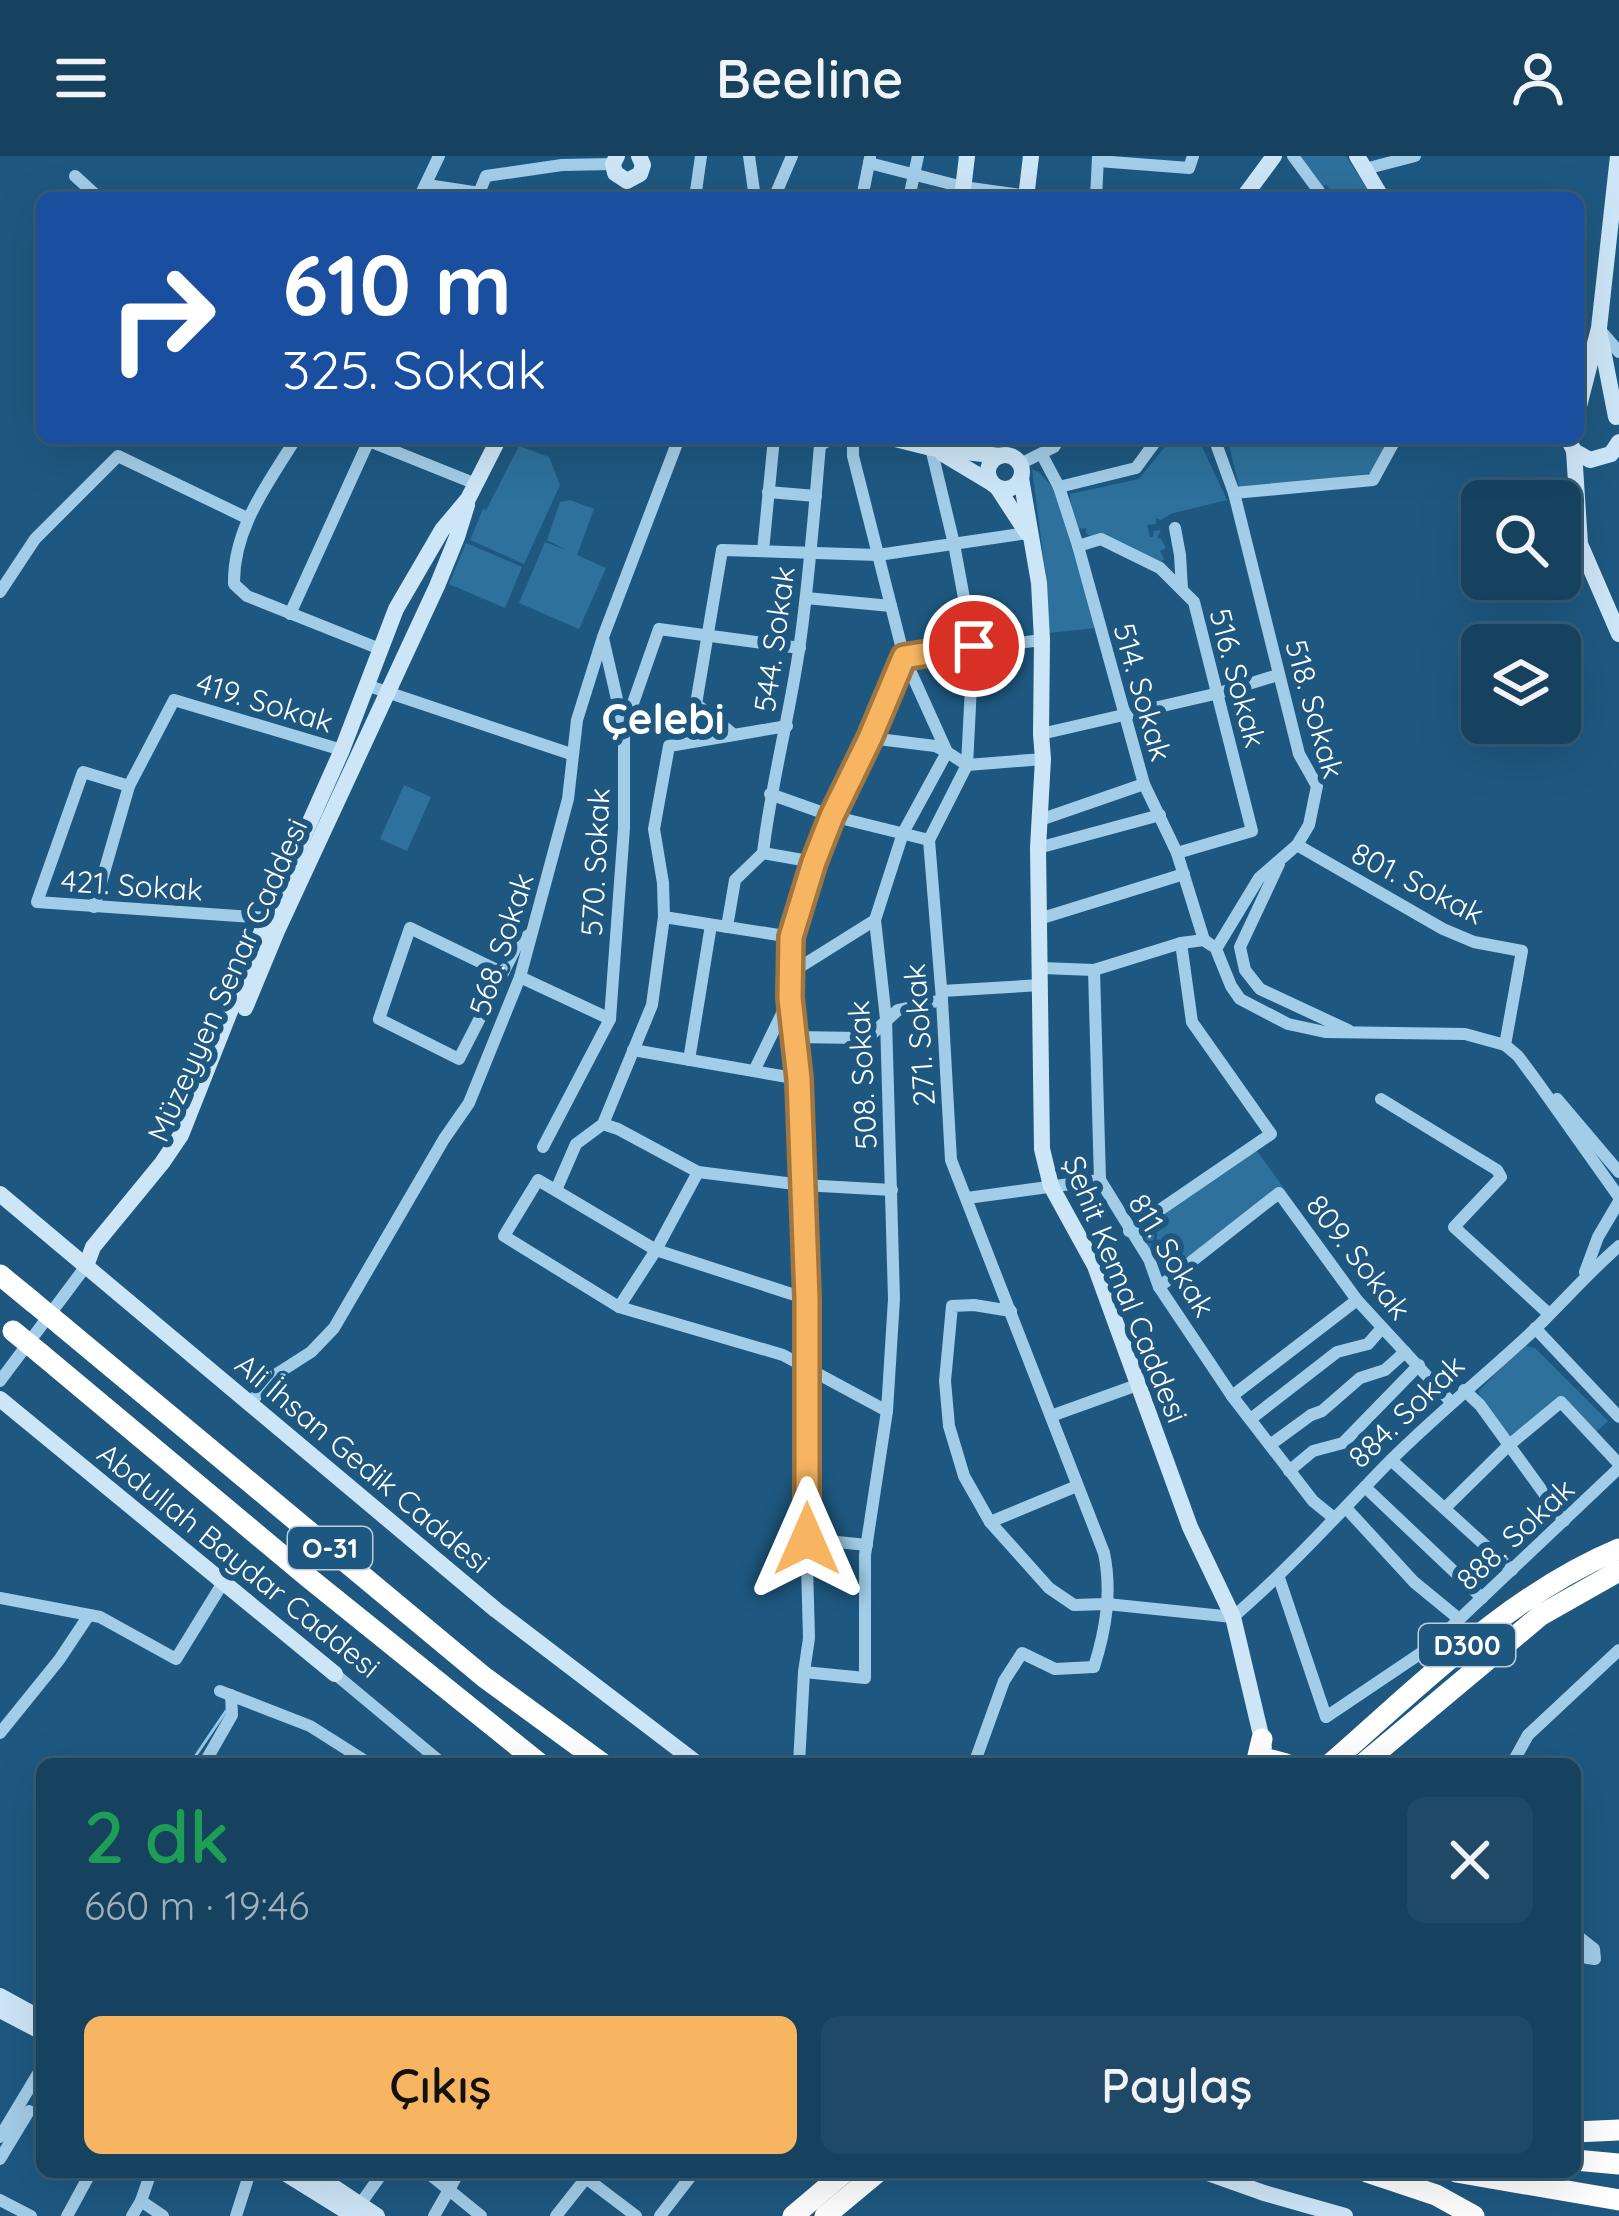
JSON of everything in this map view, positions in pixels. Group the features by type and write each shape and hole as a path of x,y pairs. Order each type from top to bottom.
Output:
{"highway":[{"name":"O-31","path":"0,1275 484,1676 595,1758"},
{"name":"O-31","path":"6,1326 533,1758"},
{"name":"D300","path":"1337,1758 1539,1589 1619,1549"},
{"name":"D300","path":"1370,1758 1540,1615 1619,1571"},
{"path":"1581,2132 1619,2130"},
{"path":"1581,2161 1619,2164"},
{"path":"793,2216 835,2178"},
{"path":"825,2216 871,2178"},
{"path":"1386,2178 1436,2194 1474,2216"},
{"path":"1491,2178 1619,2200"}],"main road":[{"path":"962,192 967,156"},
{"path":"1031,156 1032,192"},
{"path":"1247,192 1274,156"},
{"path":"616,162 627,181 641,163"},
{"path":"616,162 629,192"},
{"path":"1361,162 1378,192"},
{"path":"1584,387 1599,328 1618,166"},
{"path":"1599,328 1617,421"},
{"path":"1584,408 1602,407 1617,421"},
{"name":"Müzeyyen Senar Caddesi","path":"86,1266 187,1147 277,931 496,444"},
{"path":"934,444 995,485 1012,488 1006,458"},
{"path":"937,444 1006,458"},
{"path":"1567,444 1574,480"},
{"path":"1568,444 1581,457 1612,453"},
{"path":"1581,492 1612,453"},
{"path":"1006,458 989,468 1029,536"},
{"name":"Şehit Kemal Caddesi","path":"1006,458 1039,583 1042,640 1038,848 1042,1149 1051,1186 1094,1266 1190,1527 1233,1617 1268,1758"},
{"name":"Müzeyyen Senar Caddesi","path":"86,1266 93,1247 181,1135 267,918 412,578 472,491"},
{"path":"1581,546 1619,634"},
{"name":"Ali İhsan Gedik Caddesi","path":"0,1194 496,1610 690,1758"},
{"name":"Abdullah Baydar Caddesi","path":"0,1399 335,1674"},
{"path":"0,1996 36,2024"},
{"path":"0,2010 36,2025"},
{"path":"297,2178 354,2213 377,2216"},
{"path":"317,2178 354,2213"},
{"path":"1224,2178 1345,2216"}],"street":[{"path":"423,192 439,156"},
{"path":"695,192 701,156"},
{"path":"749,156 754,192"},
{"path":"777,192 792,156"},
{"path":"910,192 919,156"},
{"path":"1096,192 1098,158 1189,167 1193,156"},
{"path":"1293,156 1320,192"},
{"path":"1361,162 1415,156"},
{"path":"863,192 870,160 962,192"},
{"path":"480,192 487,176 616,162"},
{"path":"75,176 92,192"},
{"path":"427,185 459,192"},
{"path":"1599,328 1619,352"},
{"path":"292,444 248,518 234,565 234,584 247,596 380,649"},
{"path":"290,614 368,444"},
{"path":"380,444 472,491"},
{"name":"568. Sokak","path":"250,1403 275,1375 310,1352 334,1328 444,1139 470,1103 520,977 568,799 577,720 603,637 677,444"},
{"path":"763,551 772,444"},
{"name":"544. Sokak","path":"763,853 800,648 824,444"},
{"path":"853,444 904,657 947,752"},
{"path":"770,794 832,816 929,839 967,765 974,646 932,444"},
{"path":"1006,458 1042,455 1056,444"},
{"path":"1059,487 1136,468 1154,444"},
{"name":"518. Sokak","path":"1210,945 1259,878 1297,845 1309,825 1317,786 1299,754 1234,494 1216,444"},
{"path":"1234,494 1373,480 1393,444"},
{"name":"514. Sokak","path":"1042,455 1059,487 1078,546 1144,784 1177,853 1210,945"},
{"path":"0,592 35,539 118,456 248,518"},
{"path":"768,492 816,496"},
{"path":"1174,528 1182,589"},
{"path":"734,735 697,704 722,550 878,555 1029,536"},
{"name":"516. Sokak","path":"1078,546 1101,539 1160,568 1194,602 1252,831 1177,853"},
{"path":"806,598 891,606"},
{"path":"624,730 658,629 800,648"},
{"name":"570. Sokak","path":"603,637 624,730 624,828 610,1019"},
{"path":"904,657 1042,640"},
{"path":"799,1758 810,1619 807,1299 799,1079 790,998 791,937 832,816 904,657"},
{"path":"1041,734 1278,675"},
{"path":"366,685 571,754"},
{"name":"419. Sokak","path":"129,786 174,700 342,750"},
{"path":"556,1190 576,1144 603,1124 652,1005 664,917 654,829 669,746 787,726"},
{"path":"870,738 935,746 967,765 1043,759"},
{"name":"508. Sokak","path":"804,1672 865,1678 867,1545 887,1411 895,1299 886,1019 875,920 903,833 947,752"},
{"name":"421. Sokak","path":"129,786 82,772 37,902 267,918"},
{"path":"1040,820 1144,784"},
{"path":"94,907 129,786"},
{"path":"1038,848 1160,815"},
{"name":"271. Sokak","path":"929,839 951,1160 1105,1553 1109,1581 1103,1638 1094,1666 1055,1669 1022,1653 1004,1681 976,1758"},
{"name":"801. Sokak","path":"1297,845 1443,929 1474,942 1522,951 1505,1045"},
{"path":"727,927 735,880 763,853 814,862"},
{"path":"1281,860 1240,947 1245,970 1260,989 1349,1031"},
{"path":"1039,919 1184,874"},
{"path":"664,917 791,937"},
{"path":"792,972 875,920"},
{"path":"689,1060 711,925"},
{"path":"503,973 410,928 379,1019 459,1060 520,941 532,933"},
{"path":"1129,1231 1270,1134 1192,1022 1181,943"},
{"path":"794,1036 861,1038 898,1010 942,996 1094,970 1181,943 1210,945 1240,999 1288,1024 1325,1031 1465,1034 1505,1045 1538,1083 1619,1200 1619,1216"},
{"name":"811. Sokak","path":"1094,970 1100,1180 1149,1259 1159,1287 1232,1396 1313,1501 1334,1518"},
{"path":"520,977 610,1019 543,1147"},
{"path":"754,1071 790,998"},
{"path":"633,1050 799,1079"},
{"path":"1538,1083 1619,1172"},
{"path":"1381,1099 1497,1170 1501,1177 1454,1227 1549,1314"},
{"path":"603,1124 698,1172 892,1190"},
{"path":"619,1307 698,1172"},
{"path":"807,1299 656,1250 538,1180 504,1236 619,1307 782,1355 887,1411"},
{"path":"967,1198 1100,1180"},
{"name":"809. Sokak","path":"1159,1287 1279,1193 1357,1300 1451,1402"},
{"path":"1584,1277 1598,1237 1619,1200"},
{"name":"884. Sokak","path":"1233,1617 1279,1577 1451,1402 1619,1246"},
{"path":"0,1381 86,1266"},
{"path":"1232,1396 1357,1300"},
{"path":"1011,1311 952,1306 945,1381 950,1426 964,1476 990,1522 1049,1588 1074,1605 1233,1617"},
{"path":"1252,1418 1337,1352 1368,1344 1382,1328"},
{"path":"1535,1328 1618,1415 1593,1435"},
{"path":"1270,1445 1322,1411 1360,1378 1385,1370 1405,1352"},
{"path":"1289,1471 1313,1451 1343,1443 1420,1365"},
{"path":"1051,1416 1137,1385"},
{"path":"1464,1390 1480,1405 1564,1521"},
{"path":"1445,1508 1561,1402 1619,1466"},
{"path":"1391,1460 1512,1570"},
{"name":"888. Sokak","path":"1279,1577 1326,1718 1430,1647 1619,1466"},
{"path":"990,1522 1077,1486"},
{"path":"1365,1487 1482,1598"},
{"path":"1346,1508 1414,1582 1459,1619"},
{"path":"807,1539 867,1545"},
{"path":"0,1598 100,1617 176,1659 224,1581"},
{"path":"0,1733 89,1615"},
{"path":"1515,1758 1528,1735 1619,1650"},
{"name":"Abdullah Baydar Caddesi","path":"335,1674 436,1758"},
{"path":"207,1758 232,1715 225,1693 310,1726 361,1758"},
{"path":"1581,1940 1588,1947"},
{"path":"0,2137 36,2077"},
{"path":"0,2159 29,2111"},
{"path":"67,2216 88,2178"},
{"path":"132,2216 149,2178"},
{"path":"236,2216 248,2178"},
{"path":"354,2213 379,2178"},
{"path":"434,2178 481,2216"},
{"path":"434,2216 456,2178"},
{"path":"556,2216 580,2178"},
{"path":"586,2178 636,2216"},
{"path":"660,2216 689,2178"},
{"path":"0,2200 31,2216"},
{"path":"142,2201 163,2216"}],"shaded area":[{"path":"1299,156 1346,156 1369,192 1331,192 1326,184 1321,188"},
{"path":"1167,444 1201,444 1227,500 1156,518 1156,524 1147,525 1150,537 1161,530 1157,538 1166,548 1160,551 1164,559 1158,565 1092,537 1072,517 1070,494 1139,479"},
{"path":"1229,444 1388,444 1371,473 1240,491"},
{"path":"519,446 549,457 560,485 524,564 470,540"},
{"path":"1032,469 1054,489 1096,628 1048,633"},
{"path":"570,500 594,509 577,555 606,568 579,629 519,603 545,542 566,550 547,540 560,502"},
{"path":"466,543 522,567 505,608 449,584"},
{"path":"404,785 431,797 407,851 380,839"},
{"path":"1254,1147 1283,1187 1167,1275 1137,1231"},
{"path":"1522,1345 1535,1348 1608,1421 1596,1432 1568,1402 1508,1446 1480,1405 1479,1391"}],"waterway":[{"path":"194,1758 226,1711"}],"district":[{"name":"Çelebi","path":"663,718"}],"route":[{"path":"807,1539 807,1299 799,1079 790,998 791,937 832,816 904,657 974,646"}]}
